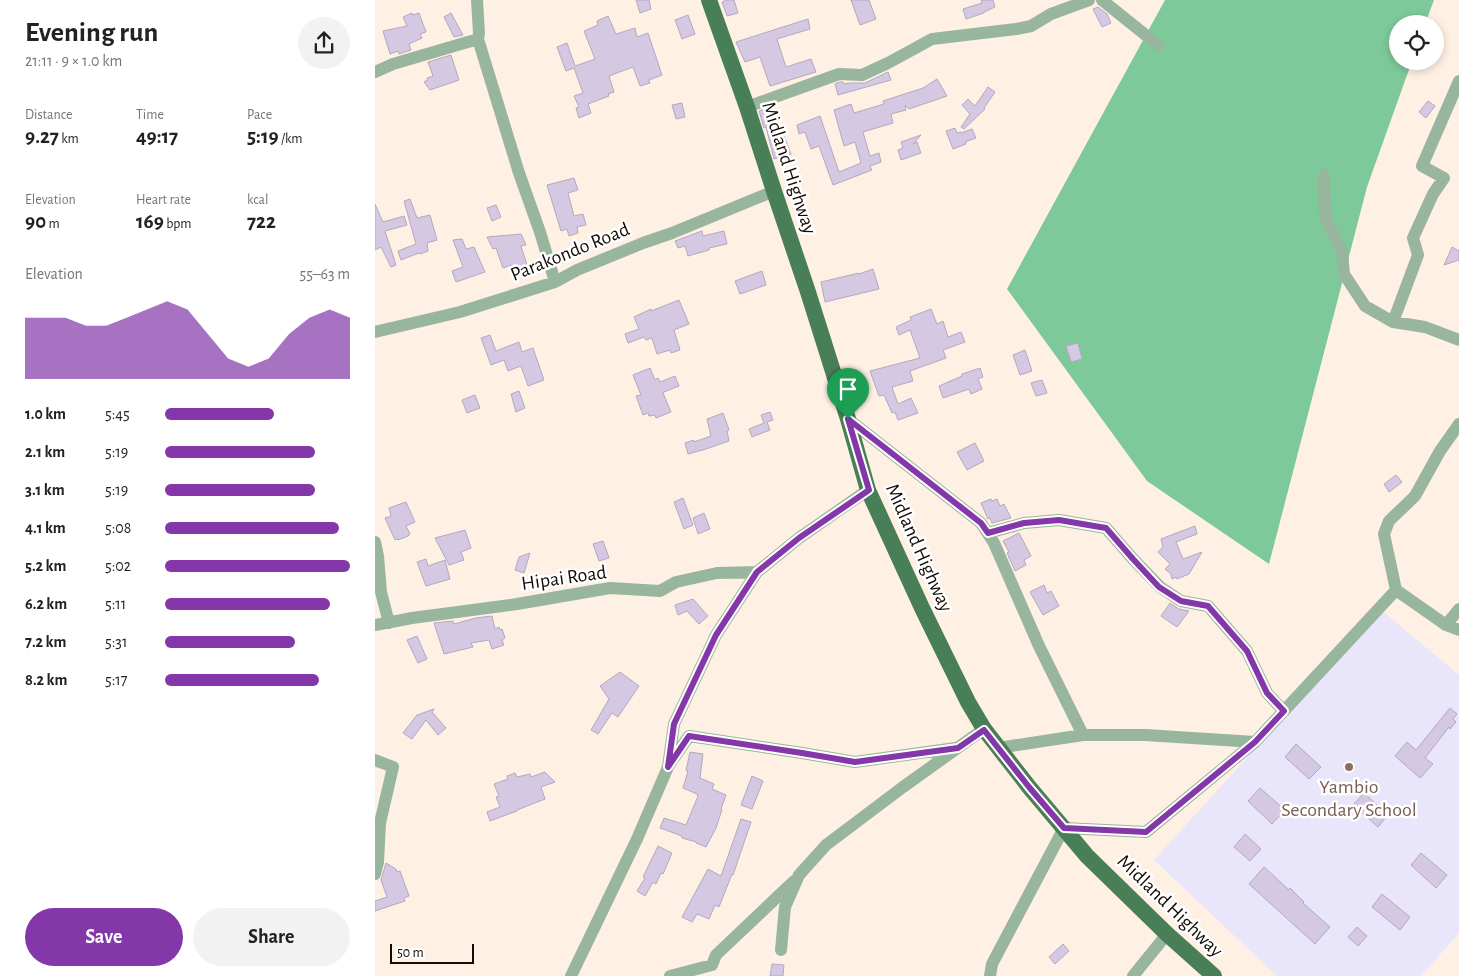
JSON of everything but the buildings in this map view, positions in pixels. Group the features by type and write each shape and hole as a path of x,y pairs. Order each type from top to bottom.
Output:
{"main road":[{"name":"Midland Highway","path":"709,0 747,107 773,191 808,292 869,490 922,608 968,702 984,730 1087,856 1213,976"}],"street":[{"path":"477,0 479,39 519,174 540,232 555,282"},
{"path":"747,107 839,74 862,75 932,40 1031,26 1051,14 1089,0"},
{"path":"1102,0 1157,45"},
{"path":"375,72 393,64 479,39"},
{"path":"1393,322 1418,255 1413,238 1433,194 1444,178 1421,166 1459,81"},
{"path":"1324,175 1325,218 1342,250 1344,274 1365,306 1393,322 1425,327 1459,340"},
{"name":"Parakondo Road","path":"375,332 460,312 555,282 577,270 643,243 672,234 773,191"},
{"path":"848,419 981,523 994,543 1039,646 1083,735"},
{"path":"1459,424 1439,451 1415,496 1389,522 1384,534 1396,590 1446,625 1459,630"},
{"path":"668,767 674,724 716,635 757,572 799,538 869,490"},
{"path":"988,533 1024,523 1059,520 1106,528 1159,587 1181,601 1208,606 1247,651 1267,693 1284,711"},
{"path":"375,542 381,592 389,622"},
{"name":"Hipai Road","path":"375,625 610,588 660,591 677,582 717,573 757,572"},
{"path":"990,976 992,964 1064,828 1146,832 1255,742 1396,590"},
{"path":"1446,625 1459,609"},
{"path":"670,976 712,965 716,955 799,876 826,845 984,730"},
{"path":"998,748 1083,735 1145,735 1255,742"},
{"path":"571,976 637,839 668,767 689,736 855,762 958,748"},
{"path":"375,760 393,767 380,823 378,862 375,874"},
{"path":"781,950 785,907 799,876"},
{"path":"1133,976 1167,934"}],"shaded area":[{"name":"Yambio Secondary School","path":"1381,610 1459,675 1459,933 1421,976 1277,976 1154,860"}],"green space":[{"path":"1165,0 1434,0 1428,15 1389,15 1389,70 1409,70 1367,187 1269,564 1147,481 1007,289"}],"place":[{"name":"Yambio Secondary School","path":"1349,767"}],"route":[{"path":"848,419 981,523 988,533 1024,523 1059,520 1106,528 1159,587 1181,601 1208,606 1247,651 1267,693 1284,711 1255,742 1146,832 1064,828 984,730 958,748 855,762 689,736 668,767 674,724 716,635 757,572 799,538 869,490 848,419"}]}
